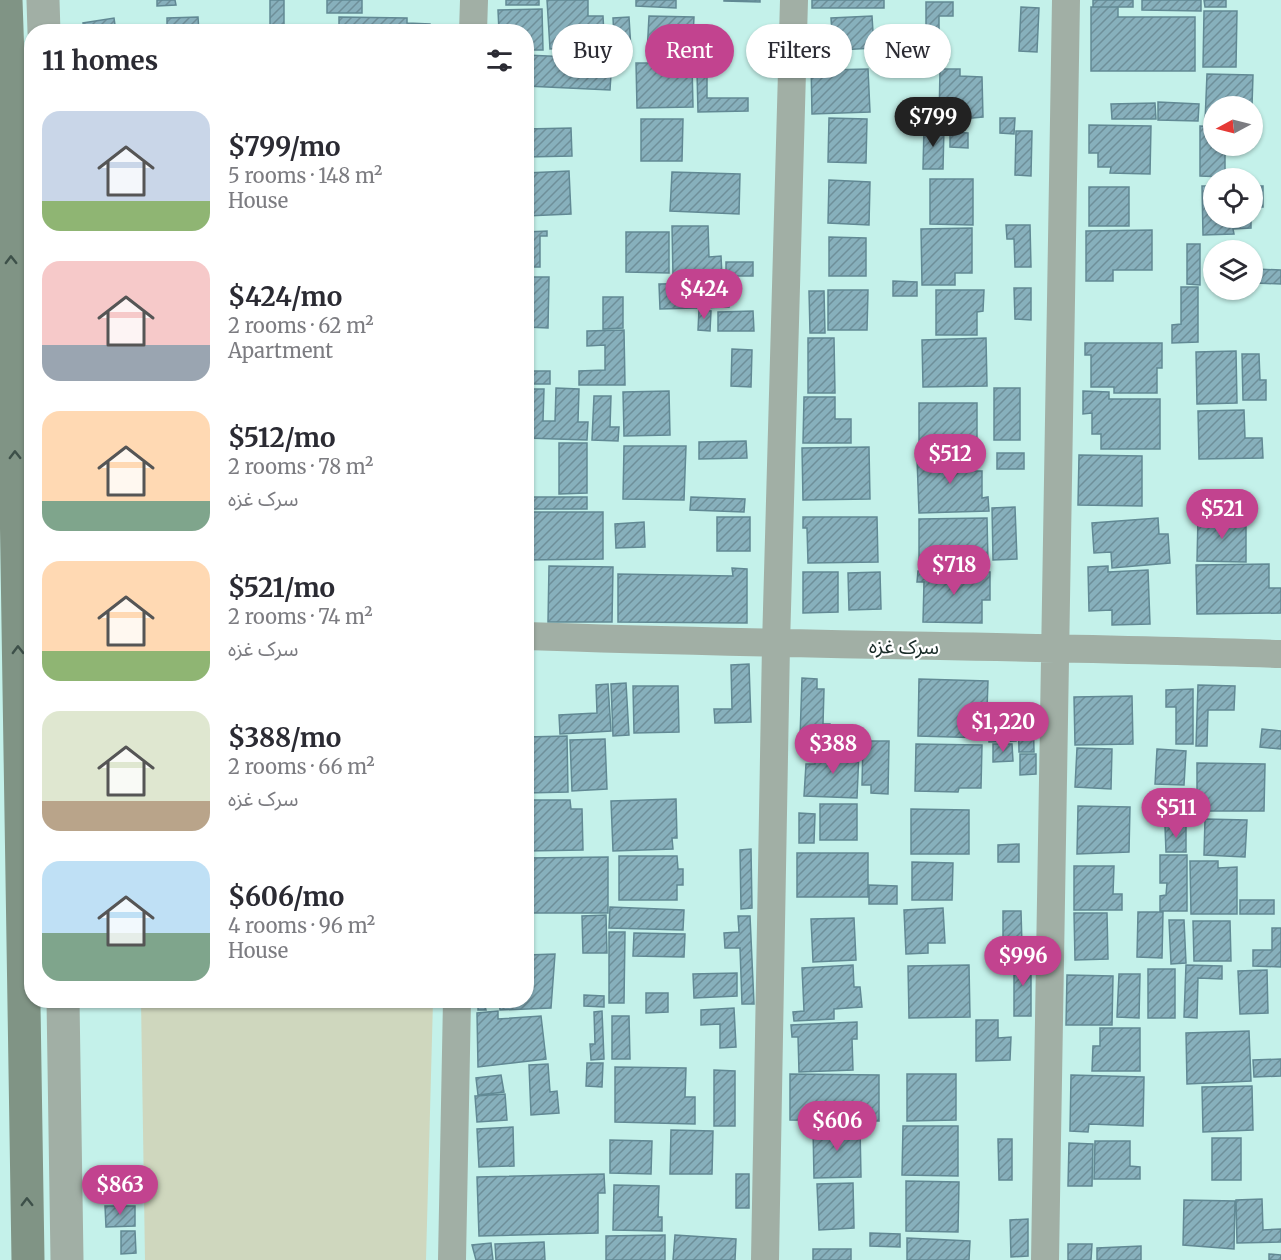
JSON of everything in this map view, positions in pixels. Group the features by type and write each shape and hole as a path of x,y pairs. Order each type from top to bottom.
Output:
{"main road":[{"path":"6,0 10,114 24,1005"},
{"path":"24,1008 28,1260"}],"street":[{"path":"42,0 44,24"},
{"path":"473,24 474,0"},
{"path":"765,1260 776,645 794,0"},
{"path":"1045,1260 1066,0"},
{"name":"سرک غزه","path":"534,636 776,645 1057,647 1281,654"},
{"path":"63,1008 67,1260"},
{"path":"452,1260 457,1008"}],"green space":[{"path":"141,1008 433,1008 426,1260 145,1260"}],"building":[{"path":"157,0 175,0 176,5 157,6"},
{"path":"270,0 284,0 284,24 270,24"},
{"path":"327,0 362,0 362,13 327,13"},
{"path":"506,0 539,0 539,5 506,5"},
{"path":"547,0 588,0 588,16 603,16 603,24 552,24 552,49 550,49"},
{"path":"636,0 676,0 676,8 636,6"},
{"path":"760,0 760,2 724,1"},
{"path":"812,0 884,0 884,8 812,8"},
{"path":"1093,0 1133,0 1133,7 1093,7"},
{"path":"1142,0 1201,0 1201,11 1142,10"},
{"path":"1204,0 1226,0 1226,7 1205,7"},
{"path":"926,2 953,2 953,16 939,16 939,24 926,24"},
{"path":"1021,7 1039,8 1037,52 1019,51"},
{"path":"1091,7 1118,7 1118,17 1195,17 1195,71 1091,71"},
{"path":"542,9 543,50 534,50 534,24 499,24 498,10"},
{"path":"1204,11 1237,11 1236,67 1203,67"},
{"path":"649,16 694,17 694,24 649,24"},
{"path":"872,16 872,24 864,24 864,49 852,49 852,24 831,24 831,18"},
{"path":"198,17 198,24 167,24 167,18"},
{"path":"339,17 407,18 407,23 430,24 339,24"},
{"path":"629,17 629,24 613,24 613,18"},
{"path":"114,18 115,24 83,24"},
{"path":"534,55 552,56 552,78 611,78 610,90 534,86"},
{"path":"636,63 645,63 645,78 692,78 693,107 637,108"},
{"path":"852,69 864,69 864,78 868,78 870,112 812,114 811,78 852,78"},
{"path":"951,69 960,69 960,76 982,77 983,117 939,121 940,78 951,78"},
{"path":"1207,74 1253,75 1252,96 1206,96"},
{"path":"697,78 707,78 707,98 748,98 748,111 698,112"},
{"path":"1158,102 1199,104 1198,121 1158,120"},
{"path":"1155,103 1156,119 1112,119 1111,104"},
{"path":"829,118 867,119 866,163 828,162"},
{"path":"1000,118 1015,118 1014,134 1000,133"},
{"path":"641,119 683,119 682,161 641,161"},
{"path":"1089,125 1151,126 1150,174 1110,173 1111,167 1098,167 1098,153 1089,153"},
{"path":"1200,126 1203,126 1203,156 1225,156 1225,168 1203,168 1203,176 1200,176"},
{"path":"924,127 944,128 943,169 923,169"},
{"path":"571,128 572,156 534,157 534,129"},
{"path":"1016,131 1032,131 1031,176 1015,175"},
{"path":"950,132 968,133 968,148 950,147"},
{"path":"569,171 571,214 534,216 534,173"},
{"path":"672,172 740,174 739,214 670,211"},
{"path":"930,179 973,179 973,225 930,224"},
{"path":"829,180 870,182 869,225 828,223"},
{"path":"1202,186 1203,228 1251,228 1233,229 1234,234 1203,235"},
{"path":"1089,187 1129,187 1129,226 1089,226"},
{"path":"1006,225 1030,225 1031,267 1015,267 1014,239 1007,239"},
{"path":"672,226 708,226 709,257 721,256 722,276 673,277"},
{"path":"972,228 972,273 955,273 955,285 922,285 921,229"},
{"path":"1152,230 1152,270 1113,270 1113,281 1086,281 1086,231"},
{"path":"547,231 547,236 540,236 540,267 534,267 534,232"},
{"path":"626,232 669,232 669,273 626,272"},
{"path":"829,237 866,238 866,276 829,276"},
{"path":"1187,244 1200,244 1200,285 1187,284"},
{"path":"726,262 753,262 753,276 726,276"},
{"path":"1263,269 1281,270 1281,284 1263,283"},
{"path":"534,277 549,277 548,328 534,327"},
{"path":"893,281 917,282 917,296 893,296"},
{"path":"728,283 729,307 660,309 659,284"},
{"path":"1181,287 1198,287 1198,342 1172,343 1172,325 1181,324"},
{"path":"1014,288 1031,288 1031,320 1015,319"},
{"path":"828,290 868,290 867,330 828,330"},
{"path":"936,290 984,290 983,311 977,312 977,335 936,335"},
{"path":"809,291 824,291 825,333 810,333"},
{"path":"603,297 623,297 623,328 603,329"},
{"path":"699,310 711,311 710,331 698,330"},
{"path":"753,311 754,331 718,331 718,312"},
{"path":"624,330 625,385 579,385 579,371 605,370 605,345 587,346 587,331"},
{"path":"808,338 834,338 835,393 808,393"},
{"path":"986,338 987,386 923,387 922,340"},
{"path":"1085,343 1162,343 1162,368 1157,368 1157,393 1114,393 1114,387 1091,387 1091,355 1085,355"},
{"path":"732,349 752,350 751,387 731,386"},
{"path":"1236,351 1237,403 1197,404 1196,352"},
{"path":"1242,354 1259,354 1260,380 1266,380 1266,400 1243,400"},
{"path":"534,371 550,371 550,384 534,384"},
{"path":"556,388 579,389 578,422 588,422 587,440 534,438 534,389 544,389 543,421 555,421"},
{"path":"994,388 1020,388 1020,440 994,440"},
{"path":"669,391 670,435 624,436 623,392"},
{"path":"1083,391 1109,392 1109,399 1160,399 1160,449 1101,449 1101,434 1092,434 1092,413 1083,414"},
{"path":"594,396 611,396 610,427 619,427 618,441 592,440"},
{"path":"804,397 835,397 835,419 851,419 851,443 803,443"},
{"path":"919,403 977,403 977,454 919,454"},
{"path":"1244,410 1245,438 1262,438 1263,458 1199,459 1198,411"},
{"path":"746,441 747,458 699,459 699,442"},
{"path":"559,443 587,443 587,493 559,494"},
{"path":"624,446 686,446 684,500 623,499"},
{"path":"869,447 870,499 803,500 802,448"},
{"path":"997,453 1024,453 1024,469 997,469"},
{"path":"1079,455 1142,456 1142,506 1078,505"},
{"path":"975,456 975,471 982,471 982,498 988,497 989,511 919,513 917,458"},
{"path":"534,497 587,497 587,509 534,509"},
{"path":"691,497 745,499 744,512 690,510"},
{"path":"1015,507 1017,559 993,560 992,508"},
{"path":"534,512 603,512 603,559 534,560"},
{"path":"717,517 750,517 750,551 717,551"},
{"path":"803,517 877,517 878,562 808,563 807,528 803,528"},
{"path":"987,518 988,563 919,564 919,519"},
{"path":"1158,518 1159,534 1168,534 1170,563 1112,568 1111,552 1094,553 1092,523"},
{"path":"1198,518 1246,519 1246,562 1197,561"},
{"path":"644,522 645,547 616,548 615,524"},
{"path":"1269,564 1269,588 1281,588 1281,613 1197,614 1196,565"},
{"path":"549,566 613,567 612,622 548,622"},
{"path":"1108,566 1108,572 1148,570 1150,624 1112,625 1112,610 1089,611 1088,567"},
{"path":"732,568 747,569 747,623 618,622 618,574 733,576"},
{"path":"918,571 990,572 990,600 982,600 982,623 923,622 924,582 917,582"},
{"path":"803,572 838,572 838,612 803,613"},
{"path":"880,572 881,609 849,610 848,573"},
{"path":"749,664 751,722 715,723 714,709 732,709 731,665"},
{"path":"802,678 817,679 817,689 824,689 823,724 830,724 830,739 800,738"},
{"path":"919,679 988,681 986,738 918,736"},
{"path":"626,683 629,735 613,736 611,684"},
{"path":"608,684 611,731 560,734 559,715 597,713 596,685"},
{"path":"1198,685 1235,686 1234,710 1208,710 1207,746 1196,746"},
{"path":"633,686 678,686 679,732 634,733"},
{"path":"1193,689 1193,744 1176,744 1176,707 1166,707 1166,690"},
{"path":"1132,696 1133,744 1075,745 1074,697"},
{"path":"1018,707 1033,707 1034,752 1019,752"},
{"path":"1015,709 1016,741 989,742 988,710"},
{"path":"1262,729 1281,731 1281,749 1260,747"},
{"path":"567,736 568,792 534,793 534,737"},
{"path":"605,739 607,789 572,791 570,740"},
{"path":"863,741 889,741 888,794 871,793 871,785 862,785"},
{"path":"916,744 982,745 981,788 959,788 958,792 915,791"},
{"path":"993,744 1012,744 1013,761 993,762"},
{"path":"1077,748 1112,749 1111,789 1075,787"},
{"path":"1157,749 1186,751 1184,785 1155,784"},
{"path":"816,750 859,752 857,798 804,796 806,764 815,764"},
{"path":"1020,754 1036,754 1036,774 1020,775"},
{"path":"1197,763 1265,764 1264,811 1193,811 1193,791 1197,791"},
{"path":"676,799 677,838 672,838 673,849 613,851 611,801"},
{"path":"534,800 570,800 571,809 582,809 583,850 534,851"},
{"path":"820,804 857,804 857,840 820,840"},
{"path":"1078,806 1130,807 1129,852 1077,854"},
{"path":"911,809 969,810 969,854 911,854"},
{"path":"799,813 815,814 814,843 799,843"},
{"path":"1205,819 1247,820 1245,857 1204,855"},
{"path":"1186,825 1186,852 1166,852 1165,826"},
{"path":"1019,844 1019,862 998,862 998,845"},
{"path":"751,849 752,908 741,909 740,850"},
{"path":"797,853 868,853 868,897 797,897"},
{"path":"1160,855 1187,855 1187,911 1160,911 1160,896 1166,895 1167,883 1160,883"},
{"path":"619,856 677,856 678,869 683,869 683,885 677,885 677,900 619,900"},
{"path":"608,857 608,913 534,913 534,858"},
{"path":"1190,861 1218,861 1218,868 1237,867 1237,914 1191,914"},
{"path":"912,862 953,863 952,900 912,900"},
{"path":"1074,866 1114,866 1113,894 1122,894 1122,910 1074,910"},
{"path":"869,885 897,886 897,904 869,904"},
{"path":"1240,900 1274,900 1274,914 1240,914"},
{"path":"610,907 684,910 683,930 609,928"},
{"path":"943,908 945,943 928,943 928,953 906,954 904,910"},
{"path":"1003,911 1021,911 1022,945 1003,945"},
{"path":"1138,912 1163,912 1162,958 1137,957"},
{"path":"1074,913 1107,913 1108,959 1075,960"},
{"path":"606,915 607,953 583,953 582,916"},
{"path":"738,916 750,916 754,1004 742,1004 740,948 725,948 724,933 739,932"},
{"path":"854,918 856,960 813,962 811,919"},
{"path":"1169,920 1184,920 1186,963 1171,964"},
{"path":"1193,921 1230,921 1231,961 1194,961"},
{"path":"1272,928 1281,928 1281,967 1253,966 1253,950 1272,950"},
{"path":"609,932 625,932 624,1003 609,1003"},
{"path":"634,933 685,934 684,957 633,956"},
{"path":"555,954 551,1008 500,1010 500,1008 534,1008 534,955"},
{"path":"1014,958 1031,958 1031,1016 1014,1016"},
{"path":"853,965 854,987 860,987 862,1007 834,1009 834,1019 794,1021 793,1012 804,1011 802,968"},
{"path":"969,965 970,1017 909,1018 908,966"},
{"path":"1186,965 1222,966 1222,979 1198,978 1197,1018 1184,1017"},
{"path":"1148,969 1175,969 1175,1018 1148,1018"},
{"path":"1267,970 1268,1013 1240,1014 1238,971"},
{"path":"737,973 737,996 694,998 693,974"},
{"path":"1119,974 1140,974 1139,1018 1117,1017"},
{"path":"1067,975 1113,976 1112,1025 1066,1025"},
{"path":"646,993 668,993 668,1012 646,1013"},
{"path":"584,995 604,996 604,1007 584,1006"},
{"path":"734,1008 736,1047 720,1048 720,1024 701,1025 701,1010"},
{"path":"498,1011 498,1019 541,1016 546,1059 478,1067 477,1013"},
{"path":"602,1011 604,1059 591,1060 590,1044 595,1044 594,1012"},
{"path":"612,1016 629,1016 630,1059 612,1059"},
{"path":"976,1020 998,1020 998,1038 1011,1037 1010,1060 976,1061"},
{"path":"857,1022 857,1039 852,1039 853,1070 799,1072 798,1037 792,1037 791,1025"},
{"path":"1100,1028 1140,1028 1140,1071 1092,1071 1093,1046 1100,1046"},
{"path":"1249,1031 1251,1081 1187,1084 1186,1033"},
{"path":"1281,1059 1281,1076 1254,1077 1253,1060"},
{"path":"587,1063 603,1063 602,1087 586,1086"},
{"path":"548,1064 550,1092 557,1091 559,1113 531,1115 529,1065"},
{"path":"615,1067 686,1068 685,1097 695,1097 695,1124 615,1122"},
{"path":"714,1070 735,1071 735,1126 714,1126"},
{"path":"790,1074 879,1075 879,1121 790,1120"},
{"path":"907,1074 956,1074 956,1120 907,1121"},
{"path":"501,1075 504,1092 478,1095 476,1078"},
{"path":"1071,1075 1144,1077 1143,1126 1089,1124 1088,1132 1070,1131"},
{"path":"1252,1086 1253,1130 1203,1132 1202,1087"},
{"path":"505,1094 507,1120 477,1122 475,1096"},
{"path":"903,1126 958,1126 958,1176 902,1175"},
{"path":"513,1127 514,1166 479,1167 477,1129"},
{"path":"860,1127 861,1177 814,1178 813,1128"},
{"path":"671,1130 713,1131 712,1174 670,1174"},
{"path":"1212,1138 1241,1138 1241,1180 1212,1180"},
{"path":"998,1139 1012,1139 1012,1180 999,1180"},
{"path":"610,1140 652,1141 651,1174 610,1173"},
{"path":"1095,1141 1130,1141 1130,1166 1140,1167 1140,1179 1094,1179"},
{"path":"1069,1143 1093,1144 1092,1186 1068,1186"},
{"path":"604,1174 605,1193 598,1193 598,1233 479,1236 477,1177"},
{"path":"736,1174 749,1174 749,1208 736,1208"},
{"path":"906,1181 959,1182 958,1232 906,1231"},
{"path":"853,1183 854,1228 819,1230 817,1184"},
{"path":"614,1185 659,1186 658,1217 662,1217 662,1231 613,1230"},
{"path":"1262,1199 1263,1230 1281,1229 1281,1242 1237,1243 1236,1200"},
{"path":"1184,1200 1235,1201 1234,1249 1183,1245"},
{"path":"105,1206 135,1206 135,1226 106,1227"},
{"path":"1028,1219 1028,1256 1011,1257 1010,1220"},
{"path":"121,1231 135,1231 136,1253 121,1254"},
{"path":"870,1233 900,1234 900,1247 870,1246"},
{"path":"665,1235 665,1260 606,1260 606,1236"},
{"path":"675,1235 736,1239 735,1260 673,1260"},
{"path":"907,1238 970,1241 969,1260 907,1260"},
{"path":"544,1242 545,1260 496,1260 495,1244"},
{"path":"491,1243 493,1260 476,1260 472,1245"},
{"path":"1068,1244 1092,1244 1091,1260 1068,1260"},
{"path":"1141,1246 1141,1260 1097,1260 1097,1248"},
{"path":"813,1249 851,1249 851,1260 813,1260"},
{"path":"1269,1254 1281,1255 1281,1260 1269,1260"}]}
